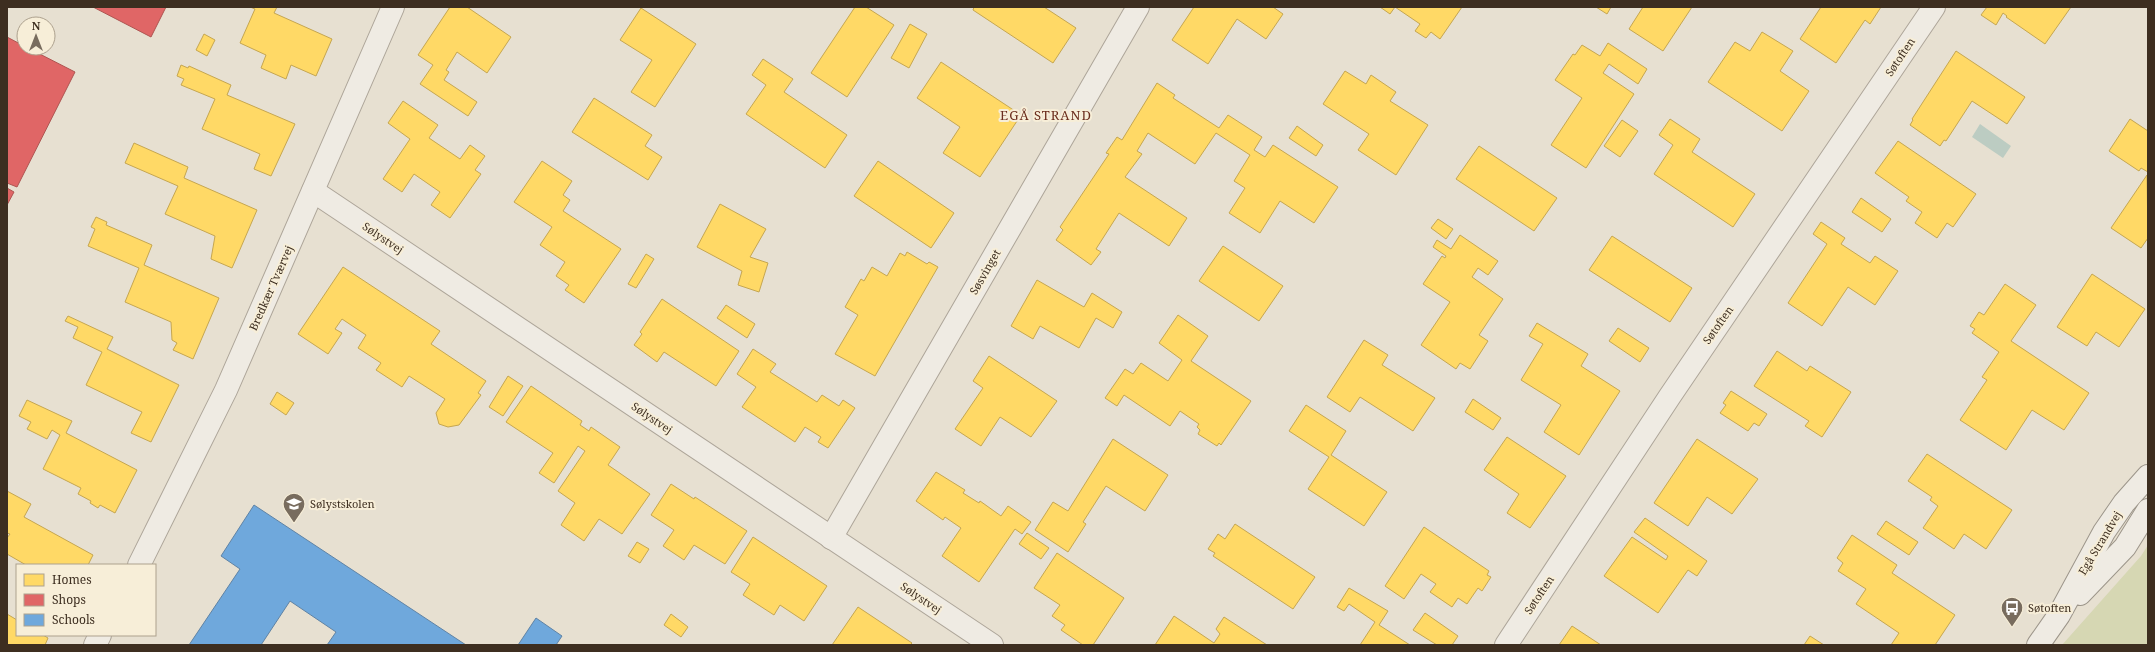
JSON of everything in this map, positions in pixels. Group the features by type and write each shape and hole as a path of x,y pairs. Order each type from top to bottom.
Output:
{"street":[{"name":"Bredkær Tværvej","path":"139,564 226,390 393,7"},
{"name":"Søsvinget","path":"832,538 1138,7"},
{"name":"Søtoften","path":"1506,645 1670,396 1934,7"},
{"name":"Sølystvej","path":"313,191 992,645"},
{"name":"Egå Strandvej","path":"2038,645 2059,615 2104,532 2124,503 2148,476"},
{"name":"Egå Strandvej","path":"2059,615 2125,547 2148,510"},
{"path":"95,645 100,636"}],"green space":[{"path":"2148,545 2148,645 2062,645 2141,556"}],"shaded area":[{"path":"1980,124 2011,146 2003,158 1972,137"}],"building: Homes":[{"path":"250,7 277,7 274,13 332,39 316,76 291,65 286,79 261,68 266,55 240,43 255,9"},
{"path":"450,7 467,7 511,37 487,73 457,52 446,70 449,72 444,80 477,102 468,116 420,84 433,65 418,55"},
{"path":"855,7 866,7 894,25 847,97 811,73"},
{"path":"974,7 1044,7 1076,28 1053,63 973,10"},
{"path":"1194,7 1273,7 1283,14 1266,39 1237,19 1208,64 1172,40"},
{"path":"1380,7 1395,7 1390,14"},
{"path":"1395,7 1462,7 1440,39 1431,32 1426,38 1415,31 1420,24"},
{"path":"1596,7 1611,7 1607,14"},
{"path":"1643,7 1692,7 1663,51 1629,29"},
{"path":"1821,7 1881,7 1870,24 1865,20 1836,63 1800,39"},
{"path":"1987,7 2071,7 2045,44 2006,17 2007,16 2003,13 1996,25 1981,15"},
{"path":"641,8 696,44 655,107 631,92 652,60 620,40"},
{"path":"910,24 927,34 909,68 891,58"},
{"path":"1762,32 1793,51 1780,71 1809,91 1782,131 1708,82 1735,42 1750,51"},
{"path":"204,34 215,40 207,56 196,50"},
{"path":"1608,43 1647,69 1638,84 1609,64 1603,73 1634,94 1586,168 1551,145 1582,98 1555,80 1573,54 1575,55 1582,45 1600,56"},
{"path":"1956,51 2025,97 2007,124 1972,101 1946,141 1944,140 1940,146 1910,125 1913,120 1912,119"},
{"path":"763,59 793,79 784,92 847,135 825,168 746,114 766,85 752,75"},
{"path":"941,62 1021,115 980,177 943,153 960,127 917,98"},
{"path":"181,65 188,68 189,66 231,85 227,95 295,124 271,176 254,169 260,154 202,129 215,99 181,85 184,79 177,76"},
{"path":"1345,71 1366,84 1371,75 1396,92 1390,101 1428,125 1396,175 1358,150 1369,134 1323,104"},
{"path":"1157,83 1175,95 1173,98 1219,128 1228,115 1262,137 1254,150 1265,157 1273,145 1338,187 1314,223 1280,201 1260,233 1229,213 1245,188 1234,181 1250,155 1216,133 1195,164 1148,133 1137,151 1142,154 1125,177 1187,218 1169,246 1119,213 1096,249 1101,252 1091,265 1056,240 1063,230 1060,227 1109,154 1106,153 1117,137 1122,140"},
{"path":"594,98 652,135 645,146 662,157 648,180 572,132"},
{"path":"403,101 438,125 429,138 460,159 470,145 485,156 475,170 481,174 450,218 431,205 440,192 414,174 402,192 383,179 410,139 388,123"},
{"path":"1670,119 1700,139 1692,152 1755,194 1733,227 1654,174 1673,145 1659,135"},
{"path":"2130,119 2148,131 2148,172 2141,168 2139,171 2109,151"},
{"path":"1622,120 1638,131 1620,157 1604,146"},
{"path":"1297,126 1323,145 1316,156 1289,138"},
{"path":"1898,141 1976,194 1953,227 1947,223 1937,238 1915,223 1922,212 1906,201 1909,197 1875,173"},
{"path":"134,143 188,167 184,178 257,210 232,268 211,259 215,236 165,214 178,186 125,163"},
{"path":"1479,146 1557,198 1534,231 1456,179"},
{"path":"542,161 572,181 563,195 570,200 563,211 621,249 584,303 565,290 569,285 556,276 565,262 540,245 552,227 514,202"},
{"path":"878,161 954,213 931,248 854,196"},
{"path":"2147,175 2148,238 2141,248 2111,228"},
{"path":"1861,198 1891,219 1882,232 1852,212"},
{"path":"720,204 766,229 750,257 768,263 759,292 738,285 742,271 697,247"},
{"path":"96,217 107,222 106,225 152,245 144,265 219,298 193,359 173,350 177,343 172,340 171,322 125,302 139,268 88,246 95,229 91,227"},
{"path":"1438,219 1453,229 1446,239 1431,228"},
{"path":"1821,222 1845,238 1841,244 1870,263 1875,256 1898,271 1875,305 1848,287 1822,326 1788,303 1827,244 1813,234"},
{"path":"1460,235 1498,261 1488,275 1478,268 1472,277 1503,299 1479,335 1488,341 1470,369 1460,363 1456,369 1421,345 1450,302 1423,284 1442,256 1445,258 1446,256 1433,247 1437,240 1451,249"},
{"path":"1612,236 1692,288 1670,322 1589,270"},
{"path":"1223,246 1283,286 1259,321 1199,281"},
{"path":"907,252 927,264 929,262 938,267 875,376 835,354 858,315 845,307 861,279 864,281 872,267 887,276 900,253 905,256"},
{"path":"646,254 654,259 636,288 628,284"},
{"path":"343,267 440,331 431,344 486,381 478,393 481,395 459,425 448,427 439,424 436,413 445,399 409,376 402,387 376,370 381,363 358,348 366,335 342,319 335,329 342,333 328,354 298,334"},
{"path":"2092,274 2145,309 2119,347 2096,332 2087,346 2057,327"},
{"path":"1037,280 1084,307 1092,293 1122,312 1113,328 1096,318 1079,348 1040,326 1033,339 1011,326"},
{"path":"2005,284 2036,305 2011,341 2089,393 2064,430 2032,410 2006,450 1960,420 1987,380 1982,377 1999,352 1972,333 1975,329 1970,326 1979,312 1984,315"},
{"path":"662,299 739,351 716,386 664,352 657,362 634,345 642,334 640,332"},
{"path":"726,305 755,324 747,338 717,318"},
{"path":"1178,315 1208,336 1191,361 1251,401 1221,445 1219,443 1217,446 1198,434 1200,430 1197,427 1199,424 1180,411 1170,426 1124,395 1117,406 1105,398 1125,369 1133,374 1141,363 1168,381 1182,360 1159,343"},
{"path":"68,316 113,337 107,349 179,385 151,442 131,433 142,412 86,385 102,352 73,338 78,327 65,321"},
{"path":"1537,323 1588,354 1581,366 1620,391 1579,455 1544,432 1561,405 1521,380 1543,344 1529,336"},
{"path":"1618,328 1649,348 1640,362 1609,341"},
{"path":"1364,340 1388,355 1382,365 1435,398 1413,431 1360,397 1350,412 1327,397"},
{"path":"753,349 776,364 770,372 817,402 822,395 839,406 843,400 855,408 828,448 818,442 821,437 805,427 795,442 742,407 756,387 737,374"},
{"path":"1777,351 1807,371 1810,366 1851,392 1822,437 1805,426 1809,421 1754,386"},
{"path":"989,356 1057,401 1031,437 1000,417 981,446 955,429 983,388 973,381"},
{"path":"508,376 523,386 503,416 489,407"},
{"path":"531,386 582,421 580,425 589,431 591,427 620,447 608,465 650,494 622,534 599,519 584,541 561,525 575,503 558,491 585,451 578,446 554,483 539,473 553,453 506,422"},
{"path":"1731,391 1767,414 1759,426 1754,423 1748,431 1720,413 1726,405 1723,403"},
{"path":"277,392 294,403 286,415 270,404"},
{"path":"1473,399 1501,418 1493,430 1465,412"},
{"path":"27,400 72,421 66,433 137,470 115,513 100,505 98,508 90,503 91,501 78,494 81,488 43,469 60,435 52,430 47,439 27,429 31,422 19,416"},
{"path":"1306,405 1346,431 1331,455 1387,492 1364,526 1308,489 1329,457 1289,431"},
{"path":"1507,437 1566,476 1530,528 1507,513 1519,494 1484,470"},
{"path":"1113,439 1168,475 1145,511 1106,486 1083,522 1086,524 1068,552 1035,530 1053,502 1068,511"},
{"path":"1697,439 1758,479 1732,514 1707,497 1688,526 1654,503"},
{"path":"1927,454 2012,510 1986,549 1964,534 1954,549 1923,528 1938,506 1930,500 1932,497 1908,481"},
{"path":"936,472 965,490 963,493 979,503 980,501 1001,516 1008,506 1031,522 1022,534 1015,529 979,582 942,556 961,528 945,517 943,520 916,501"},
{"path":"671,484 694,499 695,497 747,531 725,564 694,545 684,560 663,546 674,530 651,515"},
{"path":"7,491 31,504 24,517 93,555 88,564 24,564 7,554 7,538 10,534 7,533"},
{"path":"1645,518 1707,561 1697,576 1688,570 1658,613 1604,576 1632,537 1666,560 1668,556 1634,532"},
{"path":"1886,521 1918,542 1909,555 1877,534"},
{"path":"1235,524 1315,577 1293,609 1213,556 1215,553 1208,549 1218,534 1225,539"},
{"path":"1424,527 1489,571 1487,575 1491,577 1482,591 1478,588 1467,604 1458,598 1452,607 1430,592 1436,584 1421,574 1404,599 1385,586"},
{"path":"1027,533 1049,548 1041,559 1019,544"},
{"path":"1852,535 1897,565 1892,573 1955,615 1935,645 1891,645 1899,633 1856,604 1866,589 1838,571 1843,563 1837,558"},
{"path":"753,537 827,586 804,621 780,605 774,615 743,595 750,584 731,572"},
{"path":"637,542 649,549 640,563 628,556"},
{"path":"1057,553 1124,598 1093,645 1083,645 1061,630 1065,625 1052,616 1060,605 1034,588"},
{"path":"1349,588 1388,611 1379,625 1410,645 1360,645 1375,622 1349,604 1344,611 1337,607"},
{"path":"858,607 912,643 910,645 832,645"},
{"path":"1425,613 1458,636 1452,645 1437,645 1413,630"},
{"path":"7,614 16,619 16,636 45,636 48,638 45,645 7,645"},
{"path":"671,614 688,627 681,637 664,625"},
{"path":"1174,616 1214,643 1220,634 1216,629 1224,617 1267,645 1155,645"},
{"path":"1572,626 1601,645 1559,645"},
{"path":"1810,636 1824,645 1804,645"}],"building: Shops":[{"path":"93,7 166,7 151,37"},
{"path":"7,37 16,42 16,56 44,56 75,72 17,187 7,183"},
{"path":"7,188 14,192 7,205"}],"building: Schools":[{"path":"254,505 466,645 327,645 336,632 290,601 261,645 189,645 240,569 221,556"},
{"path":"536,618 562,636 556,645 518,645"}],"place":[{"name":"Sølystskolen","path":"294,524"},
{"name":"Søtoften","path":"2012,628"}],"district":[{"name":"EGÅ STRAND","path":"1046,115"}]}
